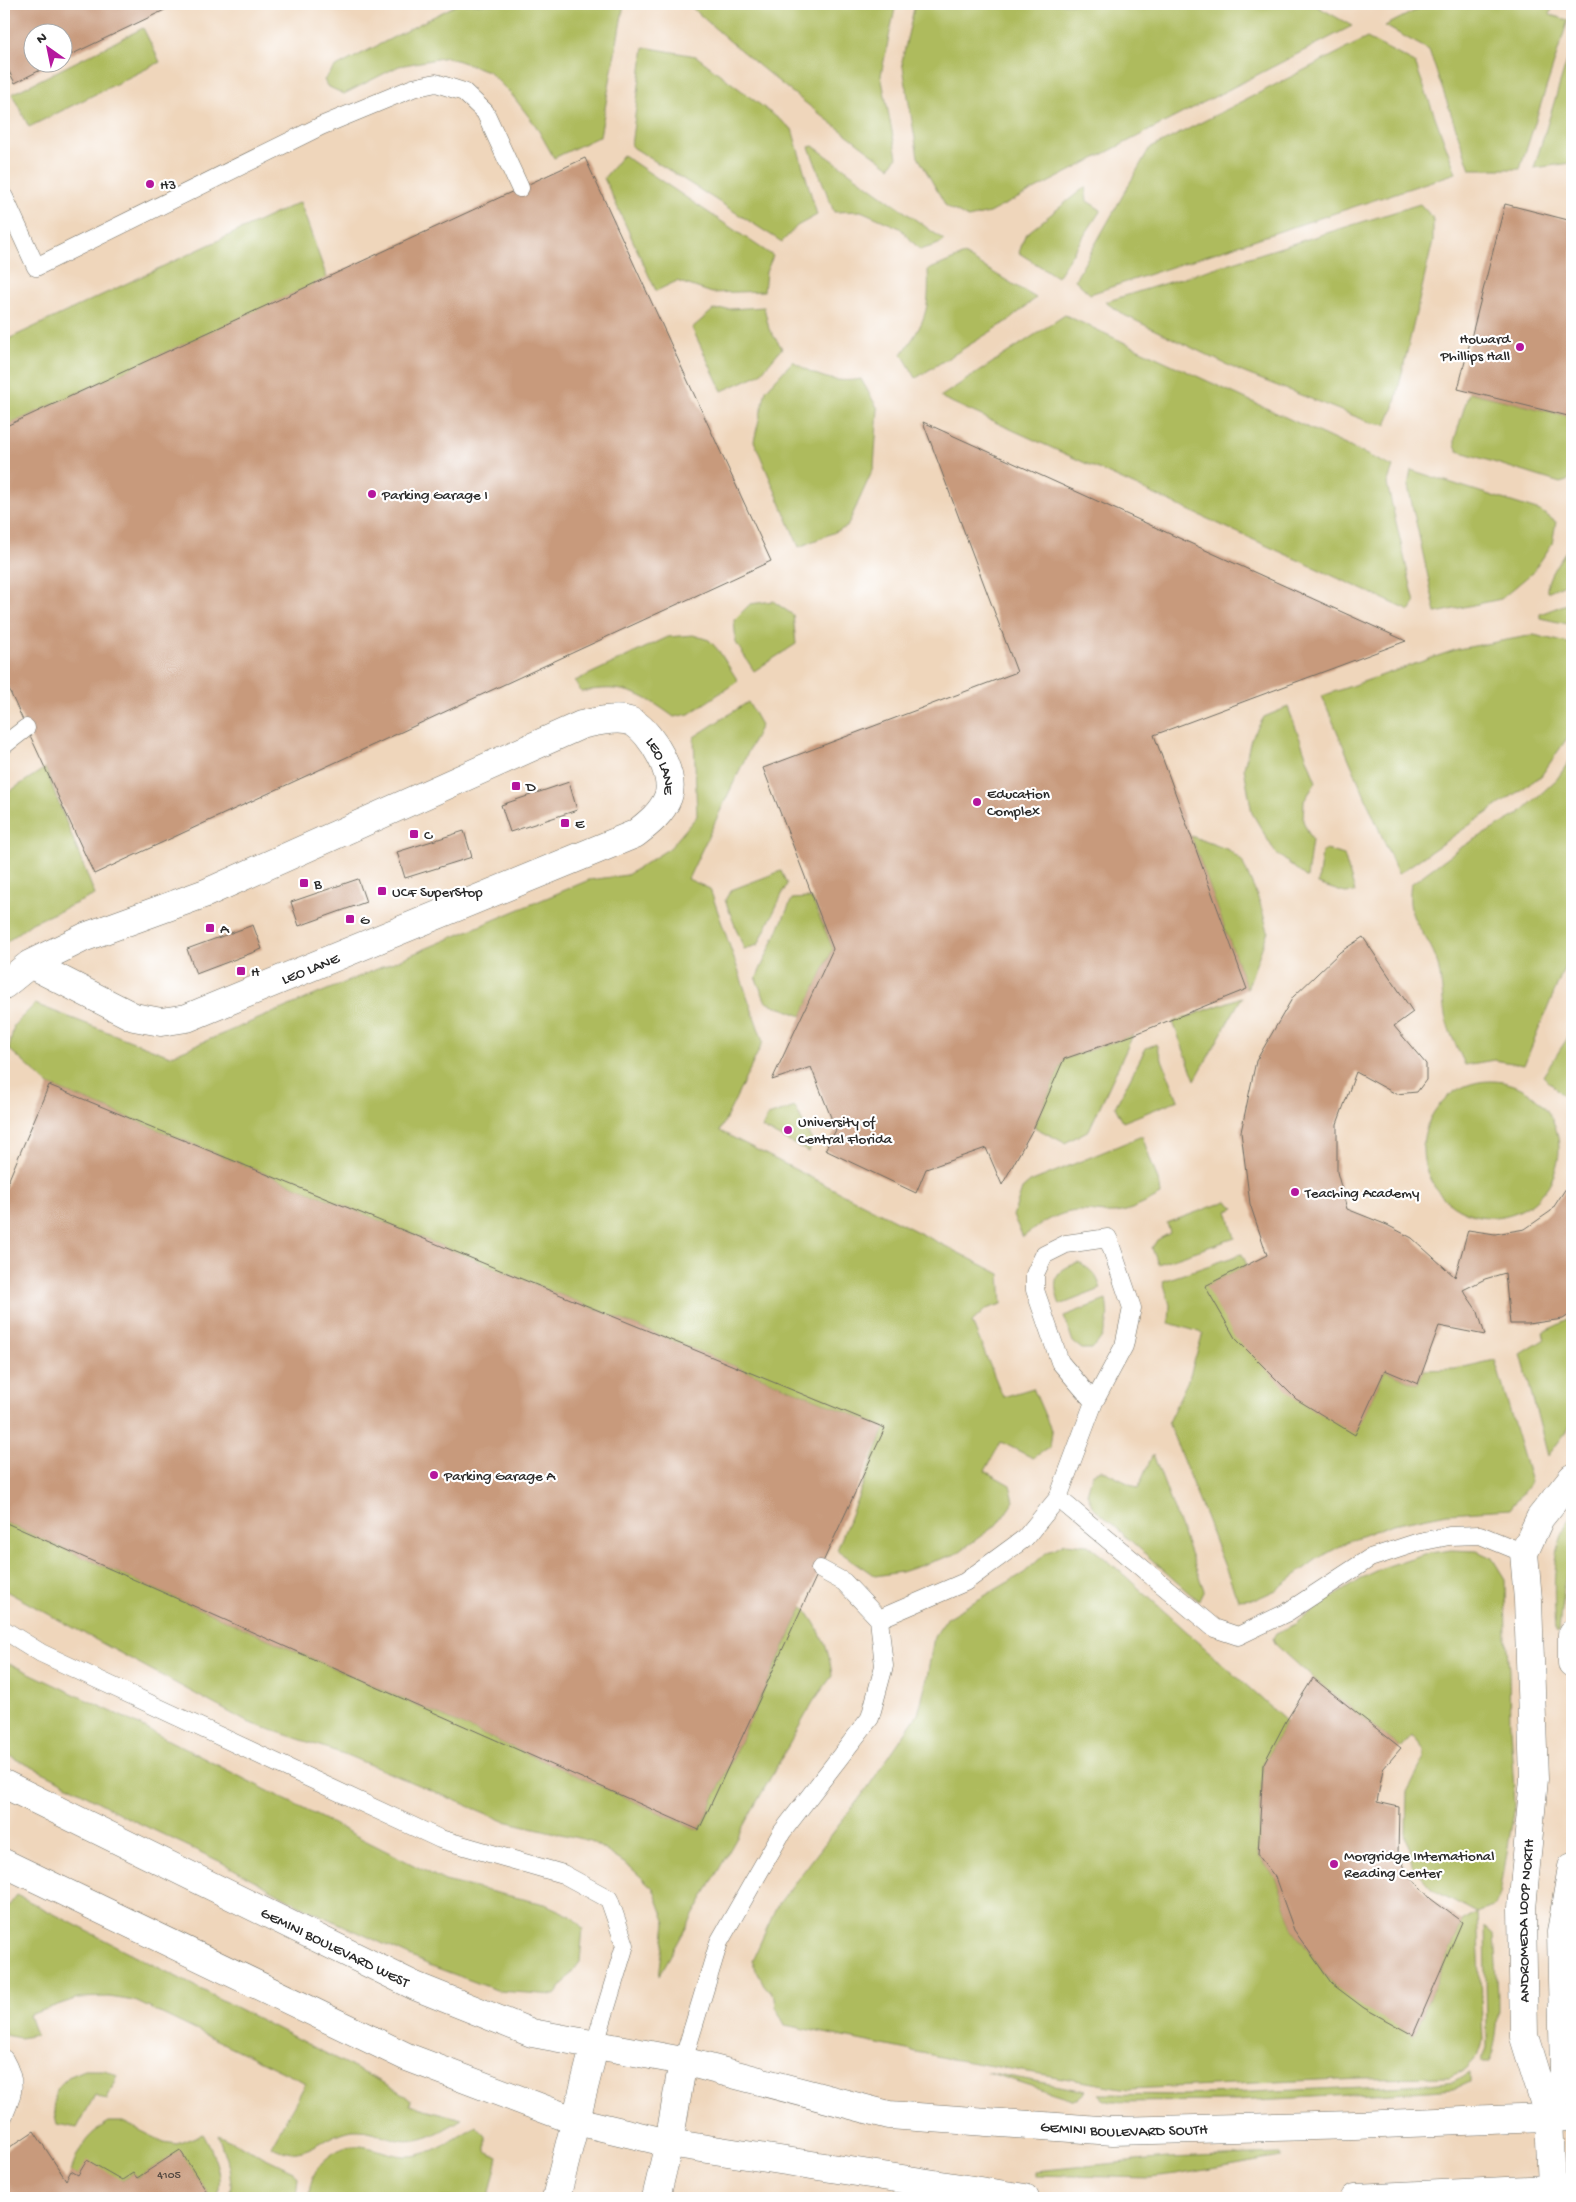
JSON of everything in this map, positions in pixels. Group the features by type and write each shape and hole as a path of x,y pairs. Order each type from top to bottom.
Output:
{"street":[{"name":"LEO LANE","path":"4,986 30,964 84,937 206,893 581,725 608,719 634,722 656,746 668,770 669,796 656,817 635,834 187,1018 161,1022 134,1017 30,964"},
{"name":"ANDROMEDA LOOP NORTH","path":"1561,2117 1524,2038 1522,1908 1534,1779 1528,1600 1524,1553 1540,1518 1572,1478"},
{"path":"1572,1634 1572,1663"},
{"name":"GEMINI BOULEVARD WEST","path":"4,1784 415,1986 532,2033 682,2061"},
{"path":"4,1863 407,2057 576,2121 669,2143 1025,2198"},
{"path":"1354,2198 1560,2191 1561,2117 1564,2073 1561,1932 1572,1866"},
{"path":"556,2198 595,2044"},
{"path":"656,2198 669,2143 682,2061"},
{"name":"GEMINI BOULEVARD SOUTH","path":"682,2061 888,2115 1103,2131 1354,2125 1561,2117"}],"lane":[{"path":"4,197 36,267 321,126 413,88 436,83 464,92 486,112 520,188"},
{"path":"4,745 26,728"},
{"path":"879,1619 965,1582 1025,1538 1058,1498 1094,1402 1124,1346 1132,1308 1108,1238 1066,1244 1044,1255 1035,1274 1035,1290 1060,1362 1094,1402"},
{"path":"1058,1498 1214,1628 1238,1636 1286,1613 1370,1558 1419,1542 1450,1536 1480,1535 1524,1553"},
{"path":"682,2061 720,1942 782,1832 870,1718 884,1666 879,1619 844,1582 820,1569"},
{"path":"4,1630 41,1653 440,1839 564,1874 609,1898 625,1945 595,2044"},
{"path":"4,2059 11,2072 13,2094 4,2115"}],"shaded area":[{"name":"University of Central Florida","path":"4,4 1572,4 1572,2198 4,2198"}],"green space":[{"path":"458,4 624,4 600,136 554,158 536,126 512,95 488,71 447,57 399,66 344,94 327,86 324,80 334,68"},
{"path":"688,4 896,4 881,75 897,157 890,167 787,88"},
{"path":"915,4 1313,4 1352,26 989,213 968,218 946,206 918,157 902,61"},
{"path":"1428,4 1553,4 1550,15 1568,20 1520,169 1470,169 1429,50 1385,26"},
{"path":"143,28 160,62 29,127 12,94 56,72 72,72 72,64"},
{"path":"1367,38 1415,63 1456,173 1090,294 1075,280 1149,149"},
{"path":"1572,44 1572,163 1534,168"},
{"path":"644,47 696,56 792,129 817,215 797,226 782,242 631,146"},
{"path":"813,146 944,240 939,244 920,250 900,228 861,211 834,212 809,147"},
{"path":"623,155 773,256 766,272 764,291 712,293 677,281 656,291 604,178"},
{"path":"1085,187 1087,201 1101,210 1057,277 1019,253 1025,235"},
{"path":"300,202 327,278 4,427 4,341"},
{"path":"1420,204 1433,218 1433,241 1394,407 1386,425 1372,423 1242,372 1124,315 1105,302"},
{"path":"964,255 1036,298 1008,321 916,378 902,354 921,324 927,306 928,270"},
{"path":"764,307 769,329 782,348 760,374 722,391 692,328 713,310"},
{"path":"1065,315 1393,467 1387,484 1415,603 1410,611 940,397"},
{"path":"793,361 825,378 842,380 861,379 878,409 874,467 847,527 799,547 754,441 766,390"},
{"path":"1469,392 1572,417 1572,475 1567,481 1560,483 1458,451 1455,445 1455,438"},
{"path":"1411,470 1540,511 1556,522 1552,544 1533,572 1501,599 1436,613 1408,486"},
{"path":"1572,540 1572,581 1547,592 1547,585 1552,572"},
{"path":"773,601 793,615 796,644 754,671 736,643 734,620 750,604"},
{"path":"1572,602 1572,625 1540,618 1540,614"},
{"path":"693,635 709,640 719,651 738,681 689,714 674,717 641,696 630,692 608,689 581,692 575,681 668,637"},
{"path":"1534,635 1572,644 1572,731 1541,776 1398,874 1322,696 1458,649"},
{"path":"748,702 761,725 688,879 710,889 763,1042 720,1131 1000,1274 1002,1304 986,1309 972,1322 1003,1397 1033,1388 1052,1432 1050,1447 1033,1458 1001,1442 985,1471 1010,1485 1014,1501 999,1523 956,1554 901,1572 875,1576 837,1550 885,1428 49,1085 9,1049 14,1025 35,1004 170,1056 589,880 627,875 670,848 697,816 694,737"},
{"path":"1288,707 1316,782 1304,801 1303,821 1312,840 1307,878 1275,852 1252,813 1244,768 1251,739 1264,717"},
{"path":"1572,757 1572,949 1524,1065 1494,1060 1465,1065 1446,1021 1437,962 1411,909 1411,884 1460,848 1519,814 1557,779"},
{"path":"45,768 95,895 32,923 4,944 4,795"},
{"path":"1191,836 1229,850 1242,861 1260,903 1268,931 1247,989"},
{"path":"1327,850 1344,855 1355,892 1345,893 1318,884 1322,852"},
{"path":"781,871 787,884 758,945 744,949 725,900 731,890"},
{"path":"792,899 812,899 833,949 802,1016 766,1002 756,979"},
{"path":"1242,997 1195,1080 1173,1022"},
{"path":"1572,1031 1572,1114 1564,1097 1543,1076"},
{"path":"1133,1035 1089,1130 1065,1143 1034,1127 1064,1059"},
{"path":"1156,1044 1178,1100 1123,1122 1115,1107 1146,1048"},
{"path":"1491,1081 1517,1087 1539,1101 1553,1123 1559,1149 1553,1175 1539,1197 1517,1211 1491,1217 1465,1211 1443,1197 1429,1175 1423,1149 1429,1123 1443,1101 1465,1087"},
{"path":"795,1107 812,1141 809,1152 762,1128 768,1116"},
{"path":"1142,1136 1160,1186 1161,1195 1137,1207 1117,1213 1075,1211 1058,1215 1023,1237 1013,1216 1022,1189 1030,1182"},
{"path":"1227,1201 1235,1208 1227,1211 1235,1238 1158,1264 1152,1248 1157,1240 1170,1233 1167,1223"},
{"path":"1242,1254 1247,1265 1206,1286 1355,1434 1385,1370 1418,1384 1423,1370 1455,1369 1495,1360 1531,1482 1510,1509 1447,1513 1393,1524 1353,1539 1317,1559 1276,1590 1256,1599 1238,1600 1168,1422 1189,1378 1203,1333 1169,1323 1170,1305 1163,1281"},
{"path":"1079,1263 1093,1273 1101,1289 1060,1305 1056,1290 1059,1273"},
{"path":"1106,1300 1108,1314 1104,1332 1092,1349 1082,1349 1073,1342 1064,1316"},
{"path":"1572,1318 1572,1424 1548,1456 1521,1354 1545,1339 1543,1332"},
{"path":"1153,1454 1204,1590 1199,1600 1092,1506 1087,1493 1093,1473 1101,1470 1138,1488"},
{"path":"1572,1516 1572,1555 1563,1588 1559,1632 1556,1631 1555,1572 1560,1541"},
{"path":"4,1522 699,1830 803,1606 823,1639 829,1656 832,1676 813,1702 659,1976 666,1923 653,1888 630,1867 591,1841 504,1821 344,1754 247,1722 4,1590"},
{"path":"1065,1543 1088,1545 1113,1565 1286,1721 1263,1765 1258,1855 1275,1877 1294,1930 1332,1984 1413,2035 1462,1922 1477,1913 1483,2041 1478,2056 1466,2069 1449,2077 1360,2078 1128,2089 951,2059 785,2025 776,2008 775,1997 764,1985 752,1961 777,1906 868,1787 918,1714 926,1683 934,1637 948,1617 1024,1573 1046,1553"},
{"path":"1451,1550 1477,1551 1492,1558 1505,1579 1506,1639 1515,1805 1500,1894 1495,1906 1477,1913 1435,1891 1412,1865 1406,1832 1407,1792 1424,1759 1424,1750 1412,1735 1401,1748 1313,1678 1275,1644 1273,1638 1276,1633 1296,1624 1313,1610 1362,1578 1387,1566 1424,1554"},
{"path":"4,1661 125,1718 445,1881 545,1904 571,1916 583,1928 580,1962 555,1995 499,1991 429,1965 297,1904 219,1861 124,1816 59,1780 4,1754"},
{"path":"17,1895 401,2092 411,2101 410,2105 462,2119 430,2136 412,2141 394,2139 369,2131 353,2130 342,2132 304,2151 283,2151 271,2146 306,2083 135,2001 109,1997 78,1998 29,2015 36,2035 20,2038 4,2035 4,1912"},
{"path":"1485,1926 1494,1934 1498,2017 1494,2048 1489,2062 1481,2062 1487,2048"},
{"path":"85,2070 105,2070 117,2076 107,2100 95,2095 77,2128 57,2124 54,2111 56,2089 68,2077"},
{"path":"987,2072 1086,2091 1077,2099 1072,2099"},
{"path":"1469,2072 1469,2082 1454,2089 1429,2091 1236,2101 1111,2102 1104,2100 1099,2094 1184,2095 1429,2084 1454,2081"},
{"path":"109,2122 123,2122 164,2142 177,2144 203,2134 211,2149 219,2173 217,2198 208,2198 210,2197 180,2151 137,2178 133,2173 122,2180 78,2175 71,2171 77,2155 85,2142"},
{"path":"476,2126 486,2136 486,2151 498,2157 489,2198 309,2198 310,2187 316,2171 327,2158 339,2150 351,2146 362,2146 405,2156 418,2155 441,2147"},
{"path":"218,2135 293,2171 298,2177 296,2198 229,2198 231,2184 229,2168"},
{"path":"1280,2154 1281,2157 1150,2178 1035,2175 1035,2171 1167,2158"}],"building":[{"path":"4,4 177,4 72,54 72,22 22,22 22,72 36,72 15,83 4,62"},
{"name":"Parking Garage I","path":"585,158 771,561 94,874 4,679 4,427"},
{"name":"Howard Phillips Hall","path":"1505,204 1572,221 1572,417 1458,389"},
{"name":"Education Complex","path":"923,422 1406,641 1154,735 1247,989 1133,1035 1064,1059 1034,1127 1002,1185 986,1148 926,1169 916,1193 825,1150 836,1130 811,1067 772,1080 833,949 763,768 1017,672"},
{"path":"569,782 577,810 510,832 501,805"},
{"path":"464,831 472,857 405,878 397,852"},
{"path":"358,879 366,902 299,926 291,902"},
{"path":"253,925 262,949 196,974 187,949"},
{"name":"Teaching Academy","path":"1363,937 1413,1012 1394,1026 1426,1064 1426,1080 1417,1092 1396,1094 1356,1072 1337,1124 1337,1172 1347,1209 1387,1225 1412,1238 1455,1277 1468,1230 1495,1234 1525,1229 1551,1211 1572,1179 1572,1313 1563,1319 1528,1324 1510,1324 1505,1273 1485,1279 1463,1290 1478,1312 1485,1335 1439,1326 1418,1384 1385,1370 1355,1435 1296,1399 1235,1338 1205,1286 1267,1255 1250,1204 1241,1132 1256,1061 1293,997 1340,952"},
{"name":"Parking Garage A","path":"49,1085 885,1428 699,1830 4,1522 4,1191"},
{"name":"Morgridge International Reading Center","path":"1313,1678 1401,1748 1383,1769 1377,1802 1399,1807 1398,1854 1408,1874 1431,1899 1462,1922 1413,2035 1364,2008 1332,1984 1294,1930 1275,1877 1258,1855 1263,1765 1286,1721"},
{"path":"34,2131 66,2180 71,2171 78,2175 87,2160 122,2180 133,2173 137,2178 180,2150 210,2197 4,2198 4,2151"}],"place":[{"name":"H3","path":"150,184"},
{"name":"Howard Phillips Hall","path":"1520,347"},
{"name":"Parking Garage I","path":"372,494"},
{"name":"D","path":"516,786"},
{"name":"Education Complex","path":"977,802"},
{"name":"E","path":"565,823"},
{"name":"C","path":"414,834"},
{"name":"B","path":"304,883"},
{"name":"UCF SuperStop","path":"382,891"},
{"name":"G","path":"350,919"},
{"name":"A","path":"210,928"},
{"name":"H","path":"241,971"},
{"name":"University of Central Florida","path":"788,1130"},
{"name":"Teaching Academy","path":"1295,1192"},
{"name":"Parking Garage A","path":"434,1475"},
{"name":"Morgridge International Reading Center","path":"1334,1864"}]}
